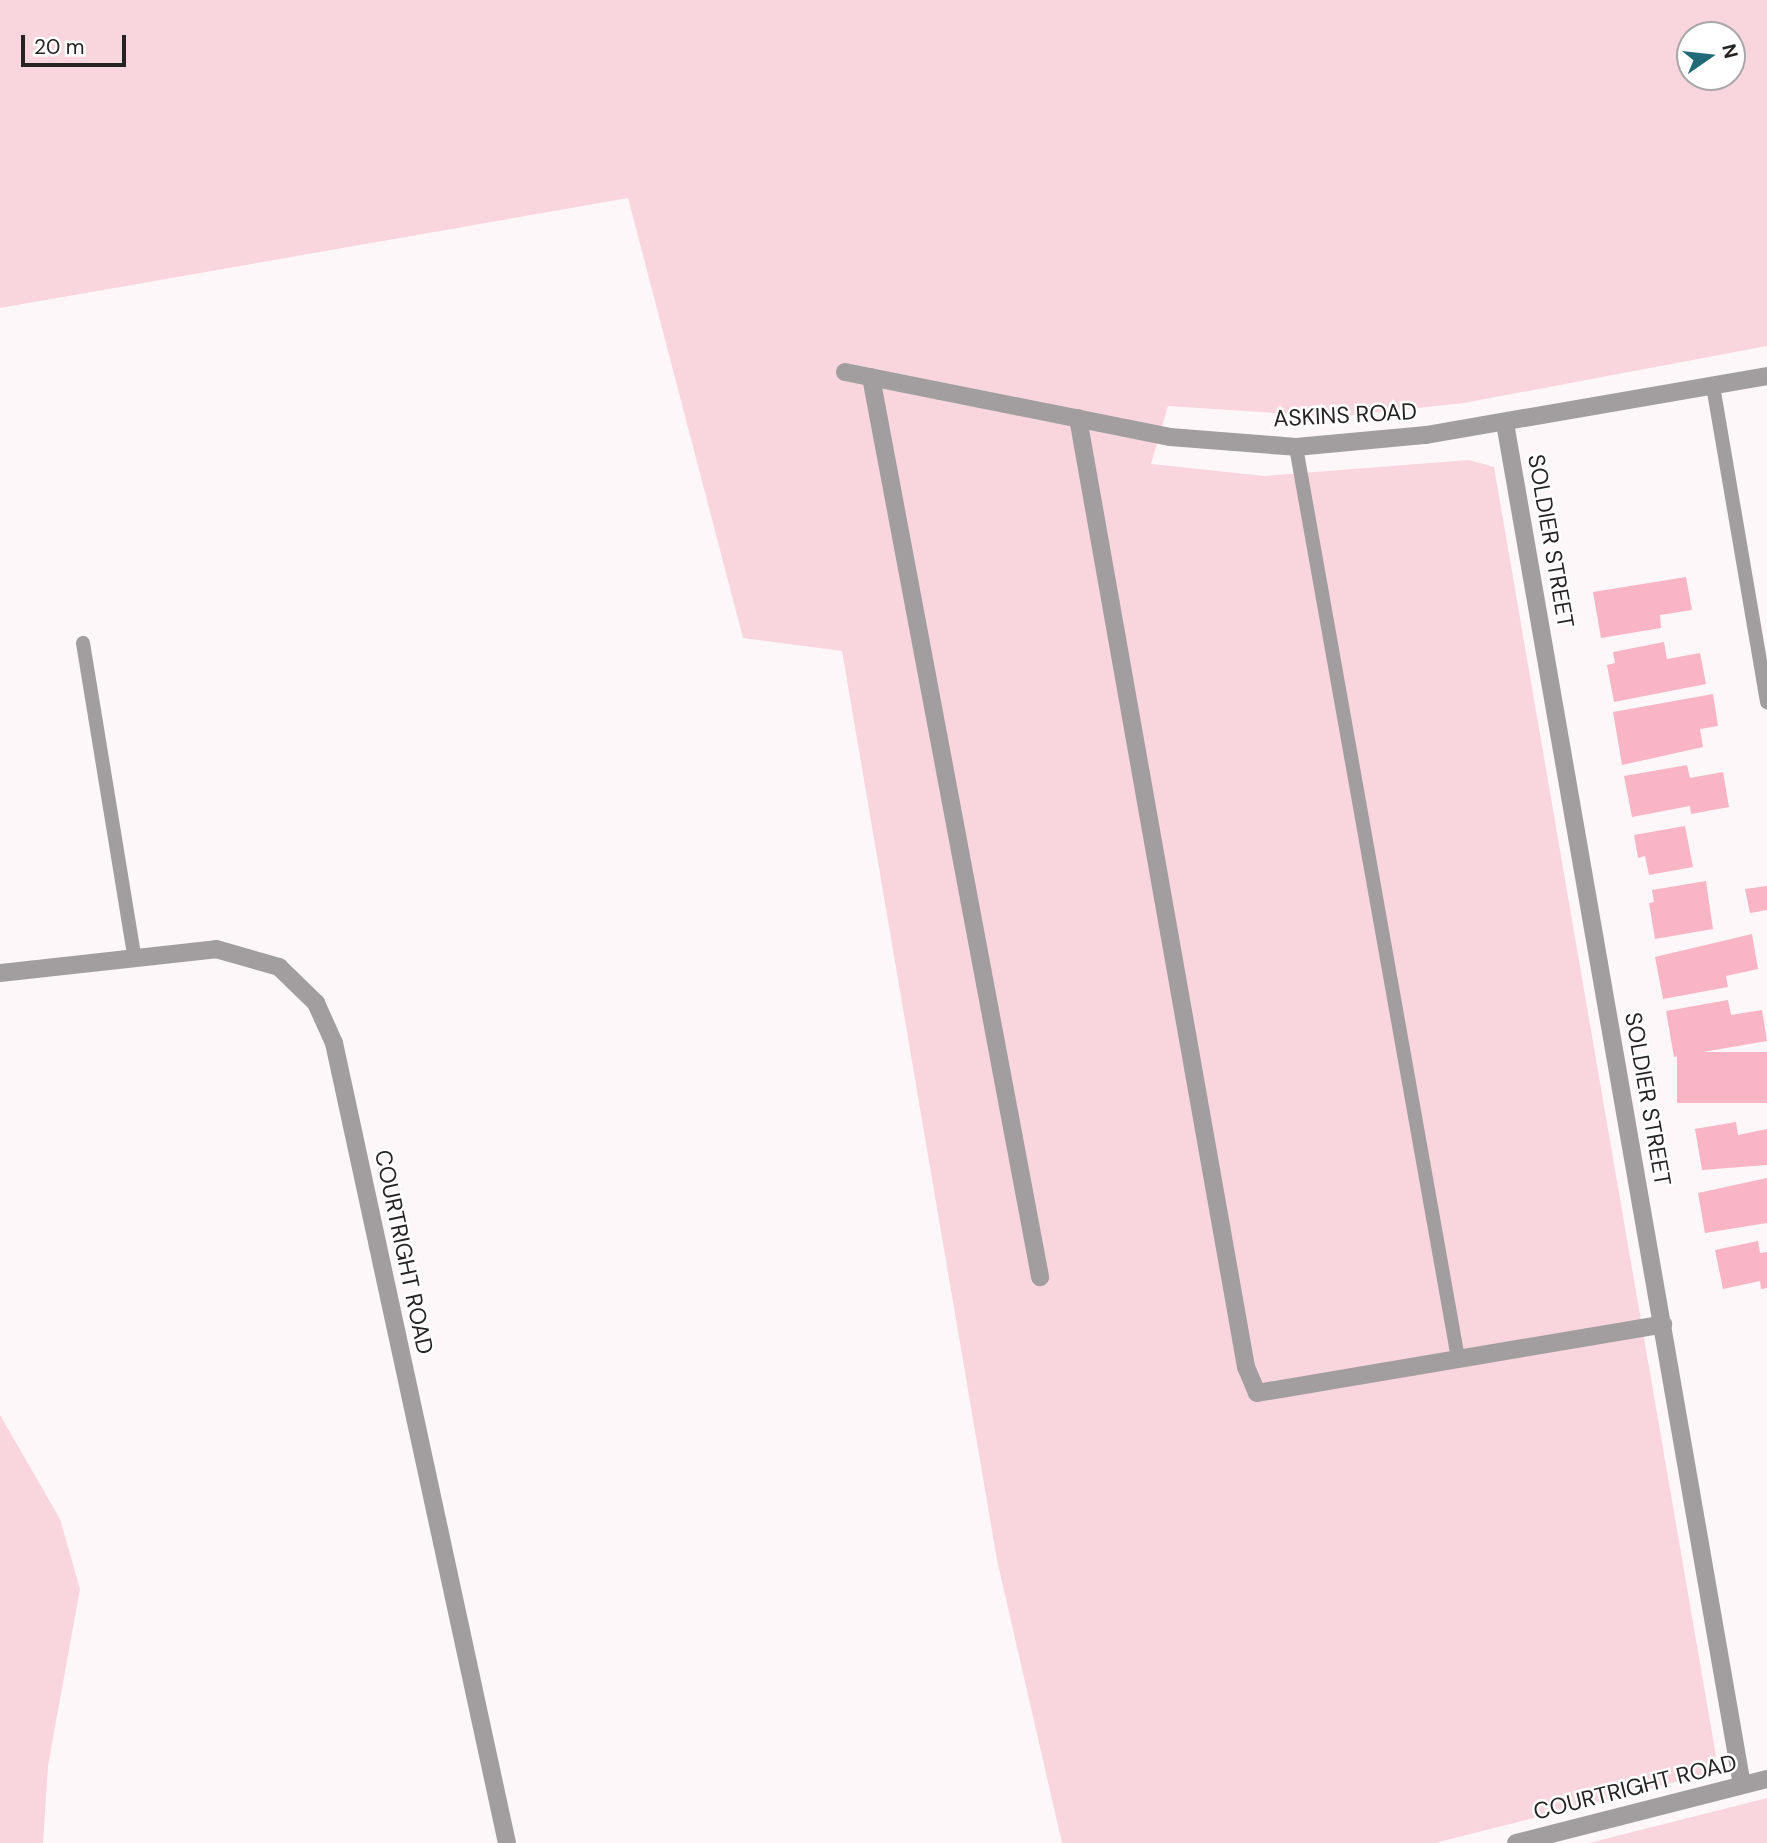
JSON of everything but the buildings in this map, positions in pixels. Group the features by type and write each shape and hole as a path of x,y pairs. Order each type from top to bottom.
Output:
{"street":[{"name":"ASKINS ROAD","path":"845,372 1170,437 1296,447 1506,423 1767,376"},
{"path":"871,377 1040,1277"},
{"path":"1078,418 1246,1367 1257,1393 1663,1324"},
{"name":"SOLDIER STREET","path":"1506,423 1742,1785"},
{"name":"COURTRIGHT ROAD","path":"0,973 208,948 264,960 304,987 327,1022 508,1843"},
{"name":"COURTRIGHT ROAD","path":"1516,1843 1767,1779"}],"lane":[{"path":"1713,386 1767,702"},
{"path":"1296,447 1458,1358"},
{"path":"83,643 134,955"}],"shaded area":[{"path":"0,0 1767,0 1767,346 1464,403 1335,417 1168,406 1151,464 1265,476 1469,460 1494,467 1716,1756 1703,1775 1435,1843 1062,1843 997,1560 842,651 743,638 628,198 0,308"},
{"path":"0,1415 60,1519 80,1589 48,1766 43,1843 0,1843"},
{"path":"1767,1798 1767,1843 1589,1843"}]}
